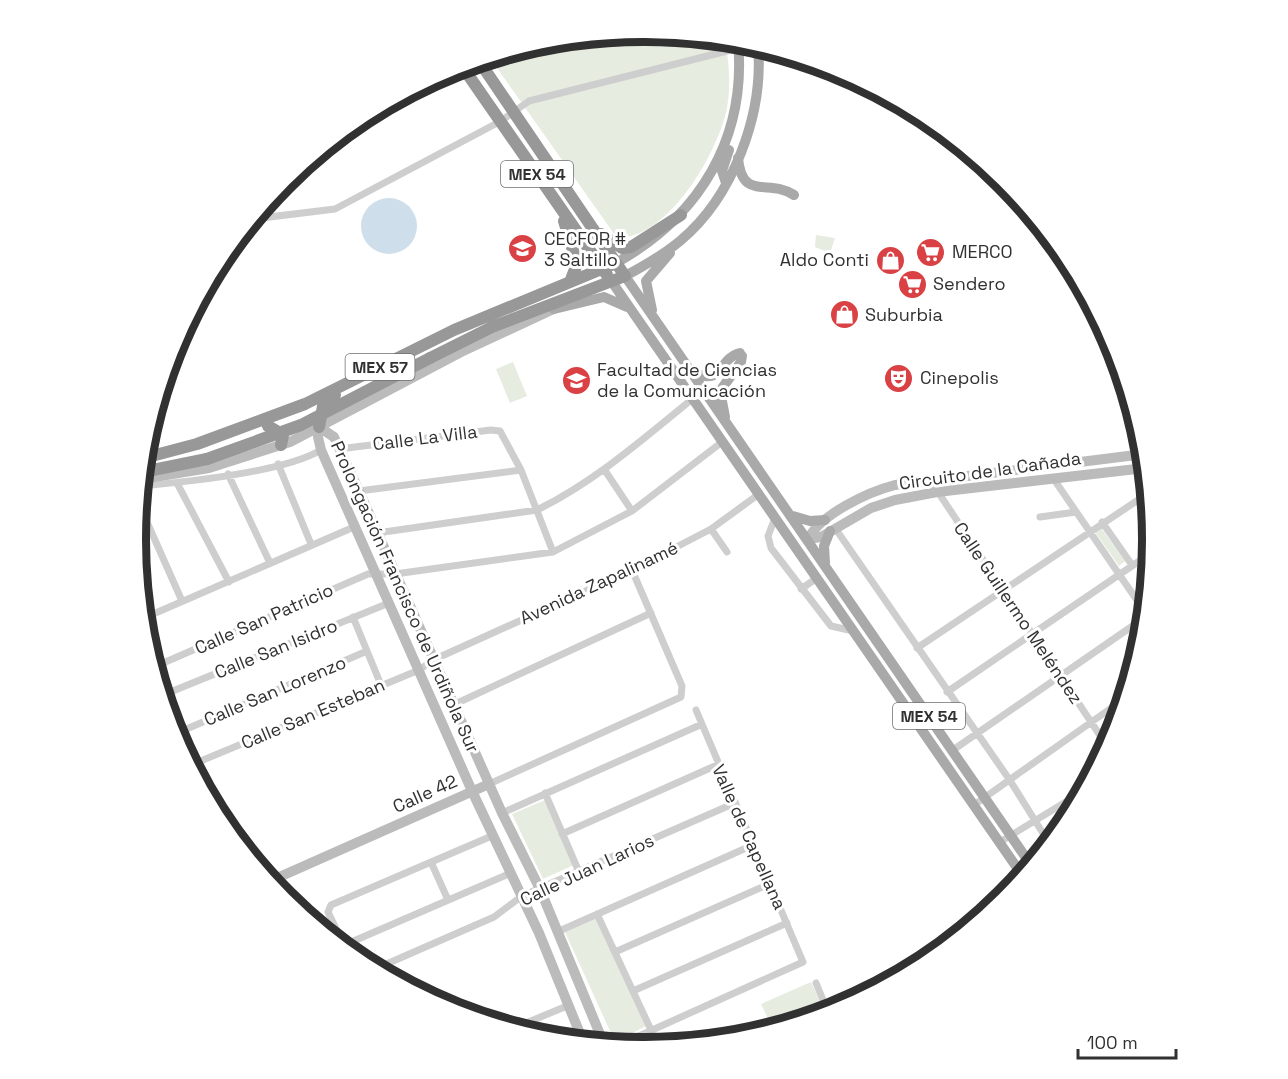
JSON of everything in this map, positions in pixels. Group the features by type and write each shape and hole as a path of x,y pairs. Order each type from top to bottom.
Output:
{"highway":[{"name":"MEX 54","path":"484,68 625,276"},
{"name":"MEX 54","path":"468,74 612,282"},
{"path":"561,209 576,257 576,269 570,282"},
{"path":"595,230 616,245 626,248 637,245 684,211"},
{"name":"MEX 57","path":"154,456 207,440 305,404 445,334 616,263"},
{"name":"MEX 57","path":"152,470 207,459 301,425 492,327 625,276"},
{"path":"319,427 323,406 334,395 470,329 477,322"},
{"path":"154,456 209,447 296,414 304,414 319,427"},
{"path":"268,426 283,435 281,445"}],"main road":[{"path":"726,183 722,171 736,132 740,79 739,52"},
{"path":"754,55 759,63"},
{"path":"658,327 647,298 646,281 709,209 726,183 738,158 754,107 759,56"},
{"path":"684,211 714,166 736,114"},
{"path":"738,158 740,176 747,183 784,190 794,195"},
{"path":"616,263 645,247 707,190 726,183"},
{"path":"625,276 680,241"},
{"name":"MEX 54","path":"625,276 704,393 793,516 1026,858"},
{"name":"MEX 54","path":"612,282 691,400 761,497 1018,868"},
{"path":"554,309 604,297 630,309"},
{"path":"688,369 704,377 711,376 741,355 741,362 720,391 725,423"},
{"path":"679,381 704,393 705,419"},
{"path":"761,497 771,504 797,536 808,539 807,552 822,575 819,581"},
{"path":"793,516 810,521 825,520"},
{"path":"827,569 824,549 832,530"}],"street":[{"path":"265,218 335,209 501,121 529,101 722,49"},
{"path":"151,477 209,468 281,445 461,352 596,288"},
{"path":"377,533 537,510 567,494 604,469 691,400"},
{"name":"Prolongación Francisco de Urdiñola Sur","path":"579,1033 522,896 472,791 354,527 321,450 318,437 319,427 332,434 359,491 502,813 540,889 600,1035"},
{"name":"Calle La Villa","path":"339,449 491,430 500,431 521,470"},
{"path":"375,573 395,574 553,552 632,511 722,442"},
{"path":"150,485 177,483 278,464 310,456 321,450"},
{"name":"Circuito de la Cañada","path":"808,539 814,527 825,520 871,493 895,485 1134,455"},
{"path":"278,464 311,544"},
{"path":"604,469 632,511"},
{"name":"Circuito de la Cañada","path":"808,539 820,537 880,504 937,492 1136,469"},
{"path":"359,491 521,470 553,552"},
{"path":"228,474 270,563"},
{"path":"1053,478 1137,601"},
{"name":"Calle Guillermo Meléndez","path":"930,480 1101,737"},
{"path":"177,483 229,582"},
{"name":"Avenida Zapalinamé","path":"433,660 632,570 711,528 761,497"},
{"path":"917,648 1102,522 1139,499"},
{"path":"1040,517 1076,512"},
{"path":"147,521 182,602"},
{"path":"778,522 769,529 768,542 801,589 831,626 855,632"},
{"path":"1102,522 1132,565"},
{"path":"153,614 354,527"},
{"path":"711,528 727,552"},
{"path":"832,530 1009,779 1044,836"},
{"path":"947,692 1141,559"},
{"path":"453,705 651,613 632,570"},
{"name":"Calle San Patricio","path":"162,664 375,573"},
{"path":"801,589 819,581"},
{"name":"Calle San Isidro","path":"171,693 389,603"},
{"name":"Calle 42","path":"279,877 673,702 683,694 682,686 651,613"},
{"path":"353,617 381,685"},
{"path":"953,750 1134,625"},
{"name":"Calle San Lorenzo","path":"184,730 367,651"},
{"name":"Calle San Esteban","path":"199,762 419,670 433,660"},
{"path":"974,805 1112,708"},
{"name":"Valle de Capellana","path":"651,1030 803,962 700,725 696,710"},
{"path":"502,813 700,725"},
{"path":"562,834 717,765"},
{"path":"545,793 579,872"},
{"path":"1000,842 1012,837 1066,802"},
{"name":"Calle Juan Larios","path":"386,964 494,917 522,896 735,803"},
{"path":"337,931 328,912 333,904 494,835"},
{"path":"557,932 753,845"},
{"path":"431,862 448,900"},
{"path":"352,942 511,873"},
{"path":"615,952 769,884"},
{"path":"597,914 651,1030 637,1037"},
{"path":"633,991 787,923"},
{"path":"816,983 824,1003"},
{"path":"527,1023 567,1006"}],"shaded area":[{"path":"611,43 677,43 727,49 729,74 727,108 722,127 702,169 672,209 654,224 636,235 617,238 495,65 547,52"},
{"path":"816,235 835,238 830,253 815,247"},
{"path":"513,362 527,396 510,403 496,369"},
{"path":"1101,528 1125,561 1119,566 1095,532"},
{"path":"545,800 574,865 543,879 512,814"},
{"path":"597,918 646,1026 626,1036 612,1036 565,932"},
{"path":"811,982 821,1004 769,1021 761,1004"}],"water":[{"path":"389,198 400,200 409,206 415,215 417,226 415,237 409,246 400,252 389,254 378,252 369,246 363,237 361,226 363,215 369,206 378,200"}],"place":[{"name":"CECFOR # 3 Saltillo","path":"523,249"},
{"name":"MERCO","path":"931,252"},
{"name":"Aldo Conti","path":"890,260"},
{"name":"Sendero","path":"912,284"},
{"name":"Suburbia","path":"844,315"},
{"name":"Cinepolis","path":"899,378"},
{"name":"Facultad de Ciencias de la Comunicación","path":"576,380"}]}
